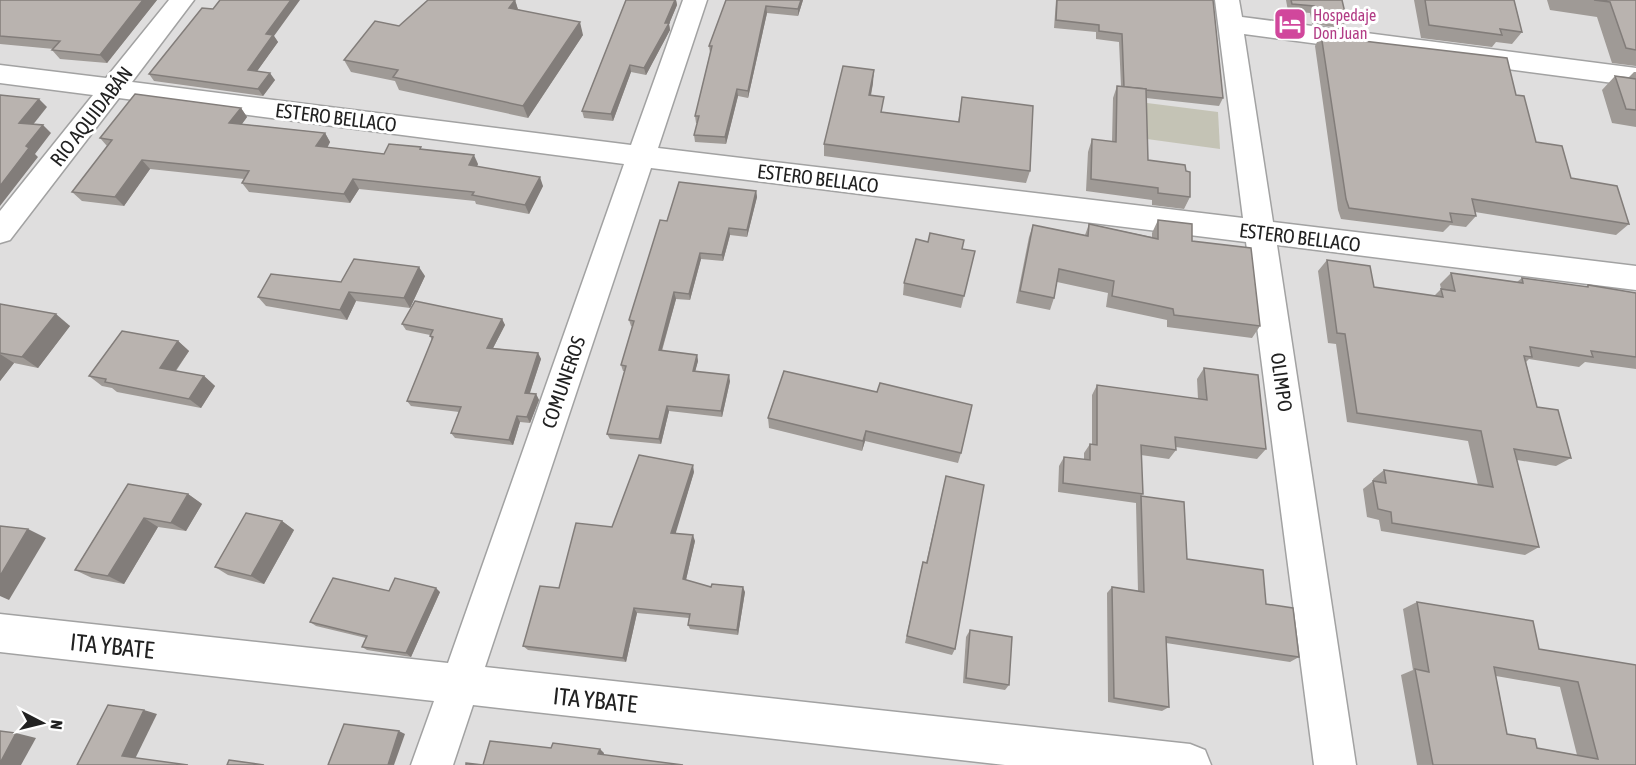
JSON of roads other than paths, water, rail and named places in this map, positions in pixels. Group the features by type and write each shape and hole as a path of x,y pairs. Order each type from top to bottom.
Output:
{"street":[{"name":"RIO AQUIDABÁN","path":"0,232 182,0"},
{"name":"COMUNEROS","path":"432,765 695,0"},
{"path":"1228,12 1636,77"},
{"name":"OLIMPO","path":"1228,12 1335,765"},
{"name":"ESTERO BELLACO","path":"0,74 640,156 1636,278"},
{"name":"ITA YBATE","path":"0,633 1190,765"}],"place":[{"name":"Hospedaje Don Juan","path":"1290,24"}]}
